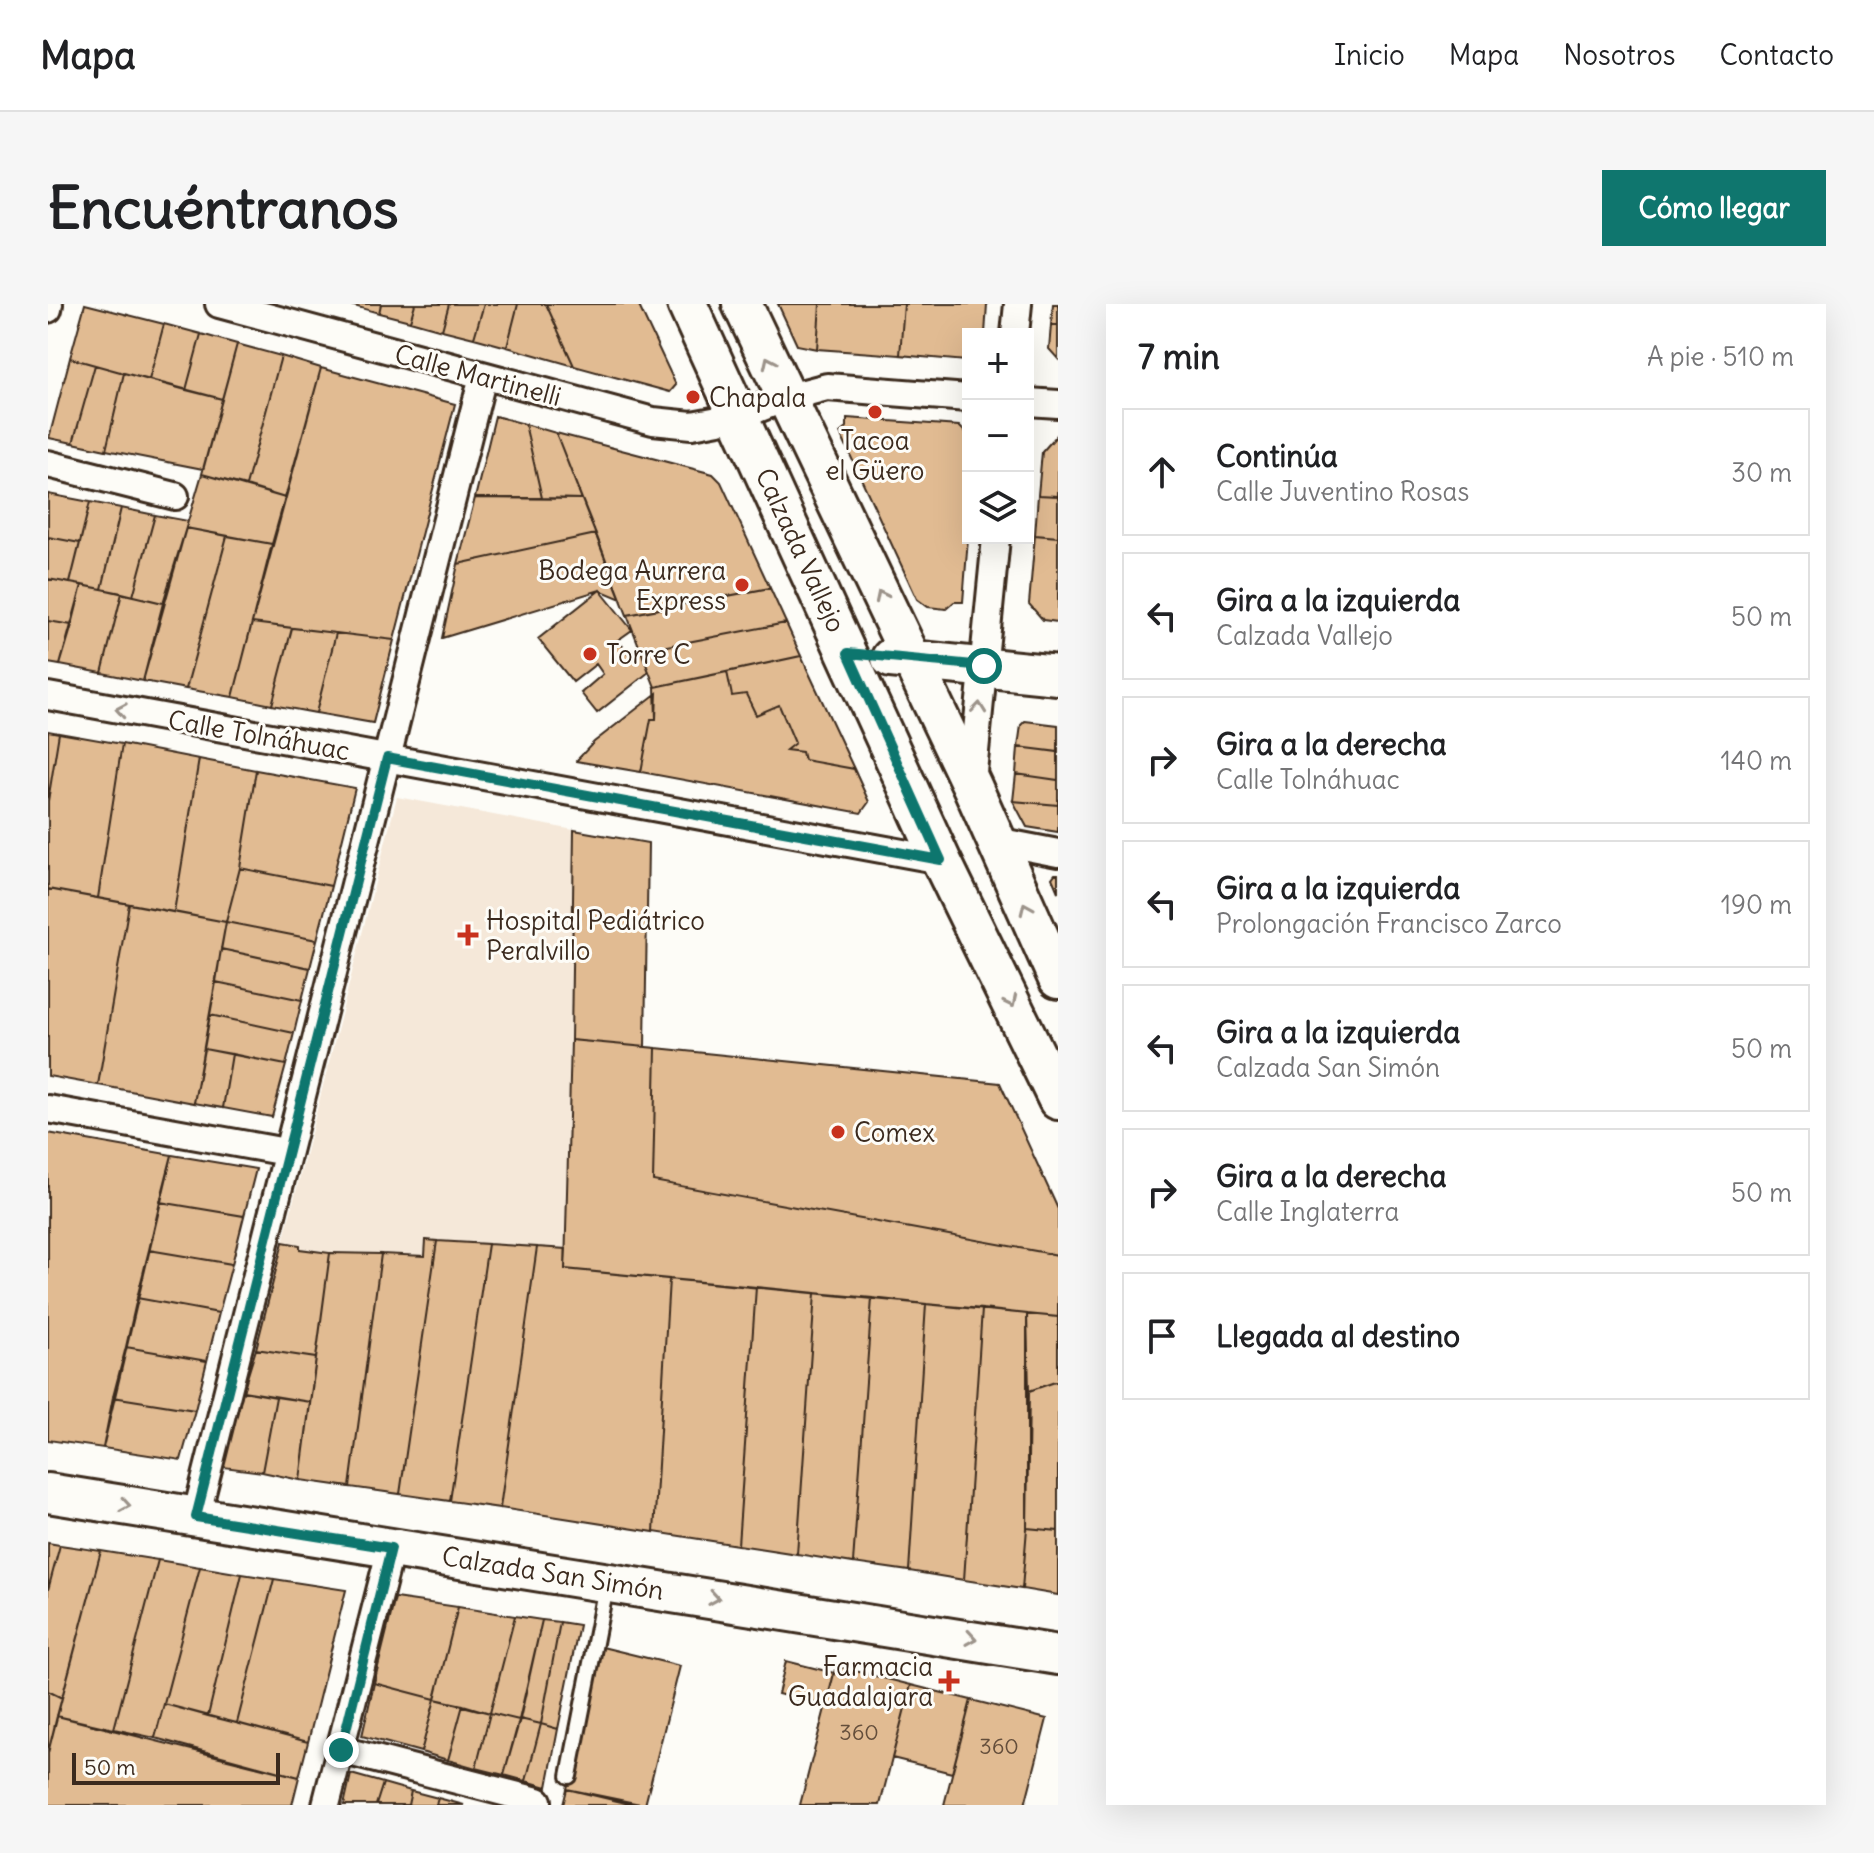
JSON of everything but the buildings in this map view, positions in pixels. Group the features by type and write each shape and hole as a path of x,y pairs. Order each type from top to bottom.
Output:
{"street":[{"name":"Calle Martinelli","path":"219,304 653,421 692,425 740,416 785,398 827,387 962,398"},
{"name":"Calzada Vallejo","path":"687,304 941,860 1049,1065 1058,1100"},
{"name":"Calzada Vallejo","path":"742,304 972,786 1058,979"},
{"path":"1016,328 1018,304"},
{"path":"196,1517 483,376"},
{"path":"1034,402 1058,404"},
{"path":"48,464 175,496"},
{"path":"972,786 995,544"},
{"path":"848,653 1058,675"},
{"name":"Calle Tolnáhuac","path":"48,696 941,860"},
{"path":"996,841 1058,853"},
{"path":"48,1109 286,1152"},
{"name":"Calzada San Simón","path":"48,1493 1058,1655"},
{"path":"326,1805 391,1548"},
{"path":"341,1750 538,1801"}],"lane":[{"path":"569,1776 607,1581"}],"shaded area":[{"name":"Hospital Pediátrico Peralvillo","path":"397,797 574,830 566,1249 427,1240 425,1256 330,1253 300,1249 300,1245 283,1242"}],"place":[{"name":"Chapala","path":"693,397"},
{"name":"Tacoa el Güero","path":"875,412"},
{"name":"Bodega Aurrera Express","path":"742,585"},
{"name":"Torre C","path":"590,654"},
{"name":"Hospital Pediátrico Peralvillo","path":"468,935"},
{"name":"Comex","path":"838,1132"},
{"name":"Farmacia Guadalajara","path":"949,1681"}],"route":[{"path":"341,1750 391,1548 196,1517 387,758 941,860 848,653 984,666"}]}
